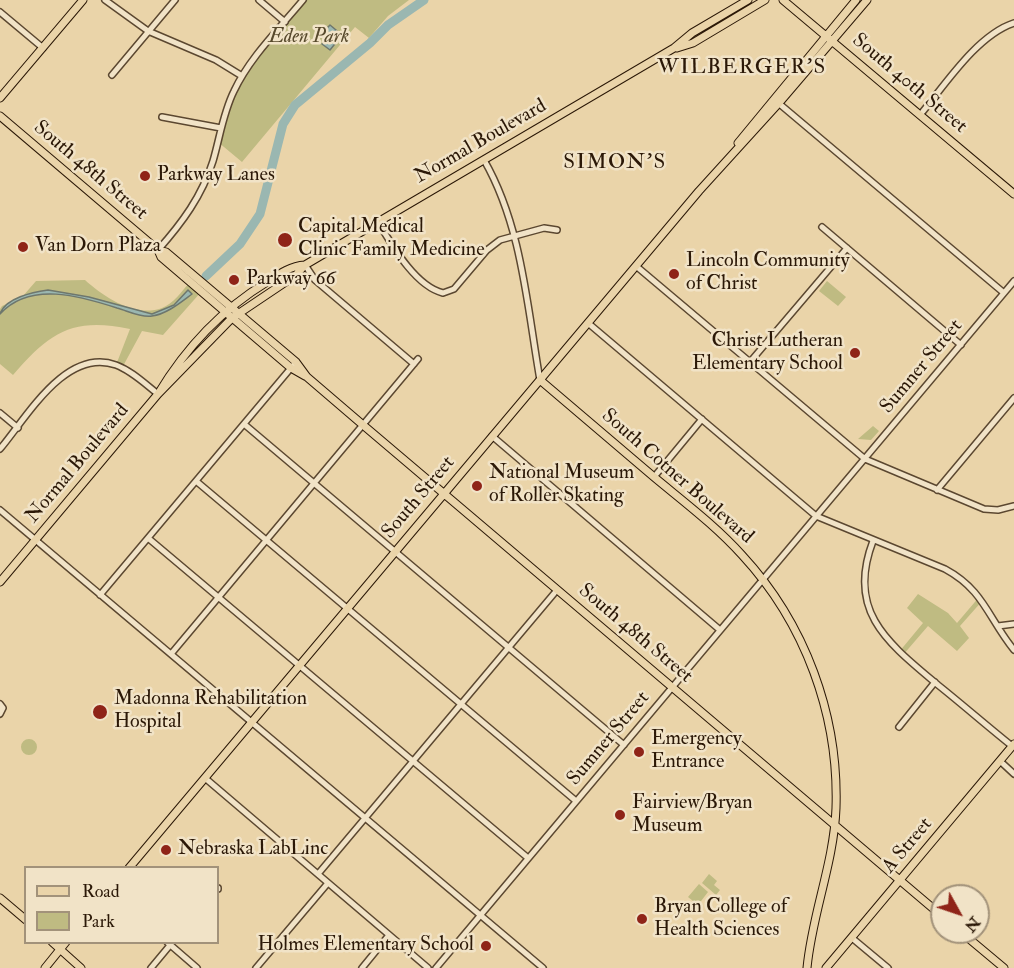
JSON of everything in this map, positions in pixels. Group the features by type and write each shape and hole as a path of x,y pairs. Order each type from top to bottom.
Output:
{"main road":[{"path":"0,98 83,0"},
{"name":"Normal Boulevard","path":"0,582 158,394 235,315 296,275 305,265 674,48 692,33 748,0"},
{"name":"Normal Boulevard","path":"674,48 693,43 765,0"},
{"name":"South 40th Street","path":"783,0 1014,194"},
{"name":"South Street","path":"130,866 734,150 773,98 856,0"},
{"name":"South Street","path":"734,150 779,104 867,0"},
{"name":"South 48th Street","path":"0,116 158,250 161,257 235,315 930,906"},
{"name":"Normal Boulevard","path":"158,394 193,345 228,310 291,268 305,265"},
{"name":"South Cotner Boulevard","path":"540,380 725,537 780,602 800,640 824,703 835,765 835,826 807,968"},
{"name":"A Street","path":"826,968 1013,745"},
{"path":"0,898 24,918"},
{"path":"54,944 81,968"},
{"path":"45,968 64,944"},
{"path":"975,944 1004,968"}],"street":[{"path":"105,0 148,31 216,60 242,76"},
{"path":"112,75 175,0"},
{"path":"259,0 285,22"},
{"path":"158,250 185,218 200,192 212,163 228,104 242,76 303,0"},
{"path":"0,12 43,48"},
{"path":"920,115 988,36 1014,22"},
{"path":"773,98 1004,293"},
{"path":"162,117 221,128"},
{"path":"484,160 501,195 515,236 540,380"},
{"path":"378,222 406,264 435,290 443,293 456,287 493,245 545,228 558,230"},
{"path":"822,227 961,345"},
{"path":"750,362 847,248"},
{"path":"171,654 416,361 315,280 305,265"},
{"path":"636,266 865,459 984,509 998,510 1014,506"},
{"name":"Sumner Street","path":"436,968 1014,281"},
{"path":"588,323 816,516 945,569 963,580 981,598 1014,650"},
{"path":"0,449 63,376 86,363 101,362 116,365 131,373 158,394"},
{"path":"100,594 293,365"},
{"path":"936,490 1014,398"},
{"path":"0,413 18,428"},
{"path":"654,477 702,419"},
{"path":"244,424 624,745"},
{"path":"492,436 720,630"},
{"path":"196,481 576,801"},
{"path":"0,510 543,968"},
{"path":"148,538 528,858"},
{"path":"873,541 864,575 865,594 870,613 890,643 1013,745"},
{"path":"318,874 557,590"},
{"path":"998,626 1014,624"},
{"path":"899,727 935,682"},
{"path":"1000,761 1014,774"},
{"path":"205,778 428,968"},
{"path":"256,968 328,883"},
{"path":"362,968 389,935"},
{"path":"852,938 888,968"},
{"path":"151,968 169,944"},
{"path":"171,944 197,968"}],"green space":[{"name":"Eden Park","path":"303,0 409,0 388,16 369,38 355,27 242,162 218,142 223,121 240,83 251,66"},
{"path":"85,280 111,299 141,310 162,308 170,304 190,282 201,292 163,335 142,331 122,368 116,365 130,329 93,325 64,331 51,338 13,375 0,364 0,309 2,306 23,296 36,281"},
{"path":"827,281 846,297 838,306 819,291"},
{"path":"873,426 879,431 871,440 858,439"},
{"path":"918,594 948,613 957,623 980,596 983,600 960,626 969,638 957,651 928,626 903,655 899,652 923,623 907,608"},
{"path":"29,739 35,741 37,747 35,753 29,755 23,753 21,747 23,741"},
{"path":"709,874 717,881 714,885 720,890 716,895 702,883"},
{"path":"699,884 708,892 698,905 688,897"}],"water":[{"path":"330,25 342,35 330,50 322,44 329,36 324,31"},
{"path":"48,290 89,297 152,314 174,305 188,290 192,294 168,310 152,316 139,315 87,299 56,294 26,297 12,304 0,314 3,308 13,300"}],"waterway":[{"path":"206,276 240,244 260,214 283,124 295,105 370,43 388,25 424,0"}],"place":[{"name":"Parkway Lanes","path":"145,176"},
{"name":"Capital Medical Clinic Family Medicine","path":"285,240"},
{"name":"Van Dorn Plaza","path":"23,247"},
{"name":"Lincoln Community of Christ","path":"674,274"},
{"name":"Parkway 66","path":"234,280"},
{"name":"Christ Lutheran Elementary School","path":"855,353"},
{"name":"National Museum of Roller Skating","path":"477,486"},
{"name":"Madonna Rehabilitation Hospital","path":"100,712"},
{"name":"Emergency Entrance","path":"639,752"},
{"name":"Fairview/Bryan Museum","path":"620,815"},
{"name":"Nebraska LabLinc","path":"166,850"},
{"name":"Bryan College of Health Sciences","path":"642,919"},
{"name":"Holmes Elementary School","path":"486,946"}],"district":[{"name":"WILBERGER'S","path":"742,68"},
{"name":"SIMON'S","path":"615,163"}]}
